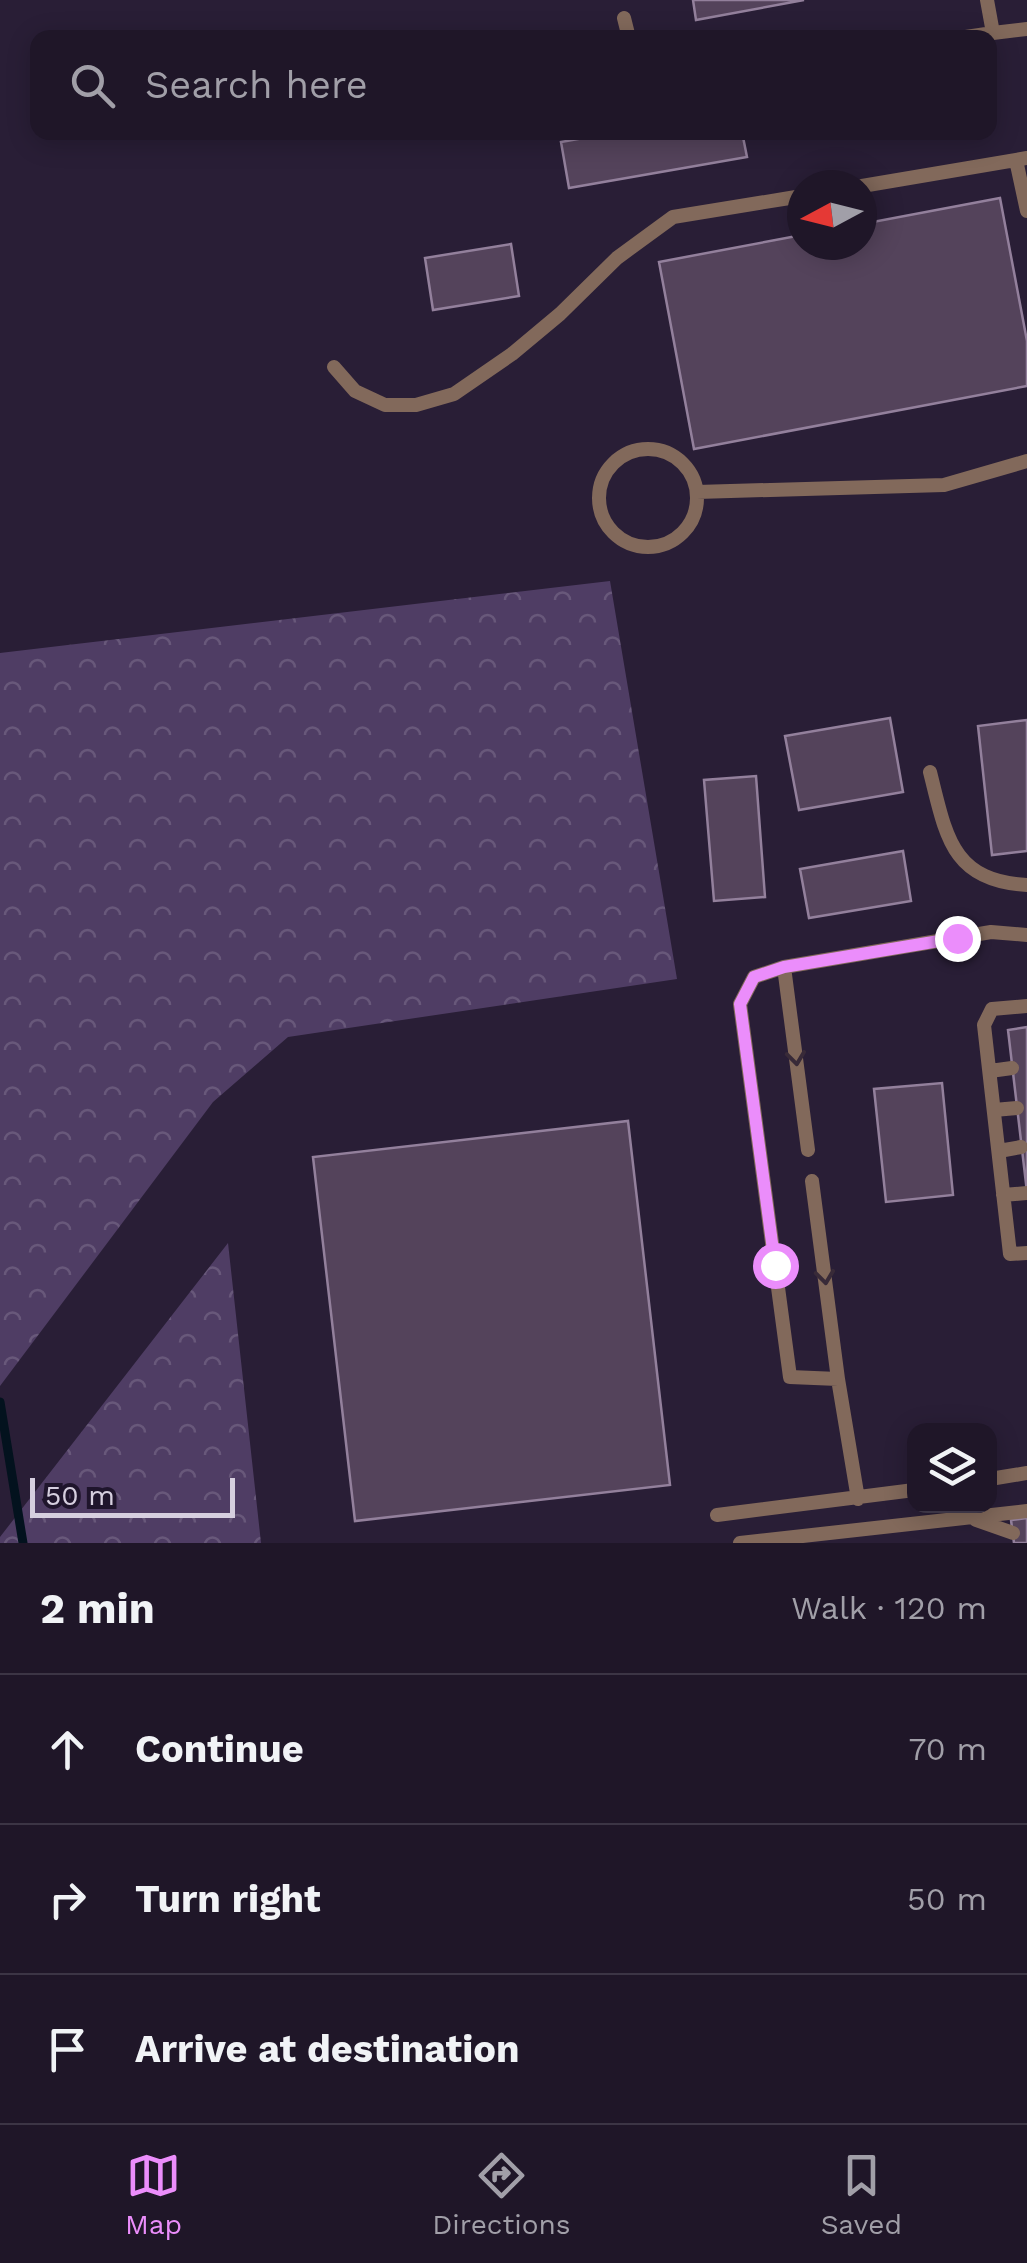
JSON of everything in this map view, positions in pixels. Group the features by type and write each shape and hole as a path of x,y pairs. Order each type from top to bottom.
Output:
{"lane":[{"path":"987,0 993,30"},
{"path":"624,18 626,30"},
{"path":"997,32 1027,29"},
{"path":"877,183 1022,159 1027,211"},
{"path":"334,367 355,391 385,405 416,405 454,394 512,354 617,258 673,218 787,199"},
{"path":"652,448 682,462 692,476 696,492 696,508 681,535 652,547 637,546 610,530 598,500 608,468 620,457 652,448"},
{"path":"696,492 944,485 1027,461"},
{"path":"930,772 956,855 976,873 1004,884 1027,885"},
{"path":"838,1379 790,1377 740,1004 754,977 784,967 992,932 1027,935"},
{"path":"784,967 808,1150"},
{"path":"1027,1006 992,1009 984,1025 1010,1254 1027,1254"},
{"path":"990,1071 1012,1068"},
{"path":"994,1110 1017,1108"},
{"path":"998,1151 1022,1147"},
{"path":"812,1180 858,1498"},
{"path":"1004,1194 1027,1193"},
{"path":"997,1478 1027,1473"},
{"path":"717,1515 907,1491"},
{"path":"740,1543 1027,1511"},
{"path":"969,1518 1013,1533"}],"green space":[{"path":"610,581 677,979 288,1037 213,1102 0,1386 0,653"},
{"path":"228,1243 261,1543 0,1543 0,1537"}],"building":[{"path":"693,0 804,0 696,20"},
{"path":"744,140 747,157 569,188 561,142"},
{"path":"1000,198 1027,341 1027,386 694,449 659,262 787,238 787,260 877,260 877,221"},
{"path":"511,244 519,296 433,310 425,258"},
{"path":"890,718 903,792 799,810 785,736"},
{"path":"1027,720 1027,851 992,855 978,726"},
{"path":"756,776 765,897 714,901 704,780"},
{"path":"903,851 911,901 809,918 800,869"},
{"path":"1027,1027 1027,1192 1008,1030"},
{"path":"942,1083 953,1195 886,1202 874,1089"},
{"path":"628,1121 670,1485 355,1521 313,1157"},
{"path":"1027,1518 1027,1543 1014,1543 1011,1520"}],"waterway":[{"path":"0,1402 23,1543"}],"route":[{"path":"775,1265 740,1004 754,977 784,967 957,938"}]}
